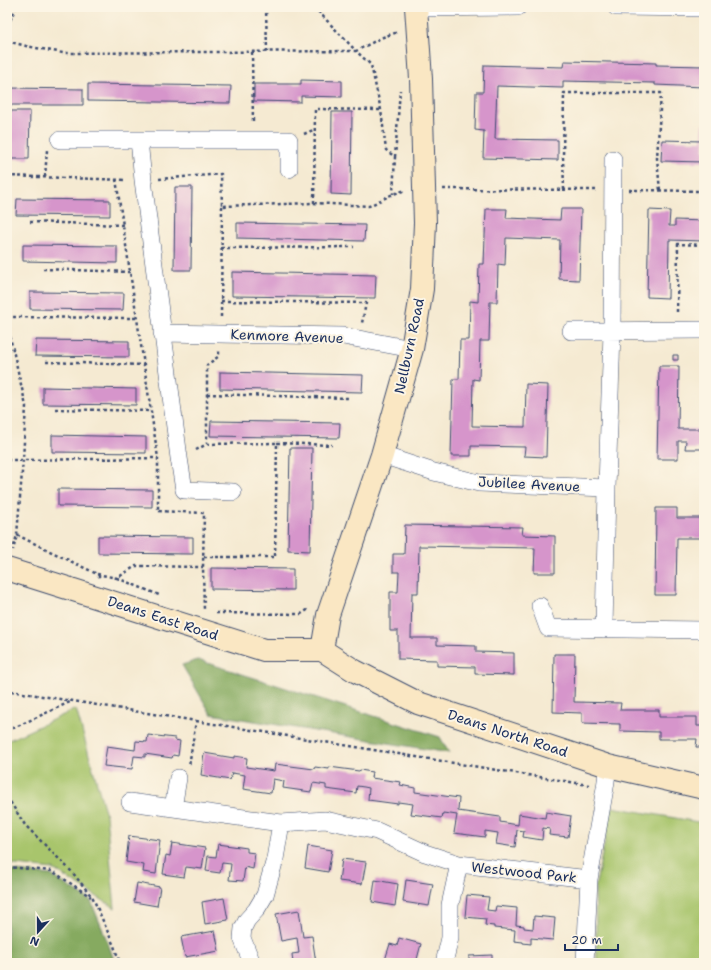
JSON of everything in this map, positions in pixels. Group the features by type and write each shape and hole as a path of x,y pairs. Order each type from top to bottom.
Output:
{"street":[{"path":"417,14 518,7"},
{"path":"616,7 704,8"},
{"name":"Nellburn Road","path":"322,650 328,615 382,455 412,349 422,289 425,223 421,79 417,14"},
{"path":"60,140 289,140 289,169"},
{"path":"139,140 142,180 184,490 233,492"},
{"path":"604,629 612,332 613,159"},
{"path":"571,331 612,332 704,330"},
{"name":"Kenmore Avenue","path":"162,333 343,336 412,349"},
{"name":"Jubilee Avenue","path":"382,455 434,472 479,483 607,488"},
{"name":"Deans East Road","path":"15,567 125,606 264,650 322,650"},
{"path":"540,606 548,628 704,630"},
{"name":"Deans North Road","path":"322,650 355,671 418,703 608,766 704,788"},
{"name":"Westwood Park","path":"585,963 589,878 608,766"},
{"path":"173,808 178,778"},
{"name":"Westwood Park","path":"130,802 280,823 325,820 377,831 425,853 458,864 589,878"},
{"path":"252,963 242,938 242,928 246,920 256,910 265,895 275,859 280,823"},
{"name":"Westwood Park","path":"444,963 450,938 450,905 458,864"}],"path":[{"path":"7,25 16,7"},
{"path":"266,7 267,52"},
{"path":"314,7 371,65 386,150 395,158 393,194"},
{"path":"7,41 64,53 356,51 383,37 417,14"},
{"path":"252,52 253,140"},
{"path":"564,190 564,92 660,93 657,158 660,190"},
{"path":"314,203 315,109 380,110"},
{"path":"45,177 46,150 60,140"},
{"path":"7,176 142,180 221,174 222,206 314,203 369,206 393,194 413,189"},
{"path":"441,189 704,191"},
{"path":"30,222 123,225"},
{"path":"677,312 678,244 704,245"},
{"path":"222,248 354,247"},
{"path":"43,269 130,272"},
{"path":"221,301 366,304 359,339"},
{"path":"7,317 137,318"},
{"path":"7,324 26,406 15,567"},
{"path":"46,362 144,365"},
{"path":"207,394 348,398"},
{"path":"55,409 150,411"},
{"path":"204,557 275,557 277,443"},
{"path":"207,444 277,443 332,445"},
{"path":"7,460 179,458"},
{"path":"16,535 97,574 117,578 136,566 203,567"},
{"path":"97,574 101,579"},
{"path":"7,653 11,691 7,700"},
{"path":"11,691 605,788"},
{"path":"7,731 73,701"},
{"path":"178,778 188,775 196,721"},
{"path":"7,797 25,826 72,872 93,898 120,963"},
{"path":"7,867 52,871 93,898"}],"green space":[{"path":"198,660 440,737 449,753 211,714 182,665"},
{"path":"76,709 106,815 115,908 53,869 7,864 7,741"},
{"path":"612,807 704,823 704,963 597,963 595,888"},
{"path":"7,870 51,875 91,901 115,963 7,963"}],"building":[{"path":"564,61 656,63 656,65 704,66 704,87 655,85 655,83 563,81 563,88 497,86 495,139 558,140 558,160 483,158 484,131 475,130 476,92 483,92 484,65 563,67"},
{"path":"301,80 342,81 342,97 301,96 301,102 254,101 254,84 301,84"},
{"path":"88,84 231,86 230,103 88,101"},
{"path":"7,88 83,89 83,105 7,105"},
{"path":"10,111 30,111 29,159 9,159"},
{"path":"332,112 352,112 351,195 331,194"},
{"path":"703,124 704,162 661,161 662,140 702,141"},
{"path":"175,187 192,187 191,270 174,270"},
{"path":"17,199 110,200 110,216 16,215"},
{"path":"486,209 507,209 506,218 560,220 561,209 581,209 579,280 559,279 560,240 506,238 505,265 498,264 497,302 490,302 489,341 480,341 479,380 473,379 472,426 525,427 526,384 548,385 546,457 524,456 525,447 471,446 471,456 451,456 453,379 459,379 460,340 469,340 470,301 478,302 479,264 484,264"},
{"path":"649,210 670,211 669,226 675,226 675,220 704,221 704,241 669,240 668,298 647,297"},
{"path":"237,223 365,225 364,241 237,238"},
{"path":"23,245 117,246 117,263 23,261"},
{"path":"232,272 376,275 375,298 232,296"},
{"path":"30,292 124,293 123,310 30,309"},
{"path":"36,340 129,341 129,357 35,356"},
{"path":"673,355 678,355 678,360 673,360"},
{"path":"659,366 679,366 678,429 704,429 704,449 685,449 686,441 678,441 678,459 657,459"},
{"path":"220,372 363,375 362,392 220,389"},
{"path":"43,387 136,389 136,405 43,404"},
{"path":"211,421 340,423 339,438 210,436"},
{"path":"52,435 146,437 146,453 52,452"},
{"path":"290,448 312,448 310,551 288,550"},
{"path":"58,489 152,490 152,507 58,506"},
{"path":"656,508 677,508 677,518 704,518 704,538 677,538 676,595 655,595"},
{"path":"405,525 523,527 522,535 555,536 555,573 534,573 535,548 419,546 418,593 412,593 411,638 437,638 437,645 476,646 476,652 514,653 514,675 475,674 475,667 437,666 437,660 398,659 398,631 390,631 390,592 398,592 399,572 393,572 393,554 404,554"},
{"path":"98,536 193,537 193,554 98,553"},
{"path":"211,568 293,569 293,590 211,589"},
{"path":"554,654 575,654 574,702 621,703 620,710 659,710 659,717 697,717 697,726 704,726 704,747 696,747 697,739 659,739 659,732 620,731 620,724 582,723 582,713 553,712"},
{"path":"148,735 175,738 175,740 180,741 178,756 173,755 172,758 145,754 145,757 134,756 132,769 104,766 107,746 135,750 136,741 147,742"},
{"path":"204,753 234,758 234,756 247,758 246,767 274,771 275,764 314,769 315,767 329,769 329,767 372,772 371,778 401,782 400,785 415,788 415,792 459,798 458,811 500,817 500,822 518,825 519,814 545,818 546,812 571,816 568,837 549,835 550,829 543,828 542,840 523,837 524,831 517,830 515,847 496,844 498,833 485,831 485,837 454,833 457,815 443,813 442,818 411,814 413,804 398,802 398,804 368,800 369,788 364,787 357,786 356,793 326,789 326,785 313,783 311,792 283,788 284,781 273,779 271,793 243,789 245,775 232,773 230,780 201,775"},
{"path":"129,836 160,840 156,874 143,872 144,865 126,862"},
{"path":"172,843 205,848 202,869 186,867 184,877 163,874 166,855 170,856"},
{"path":"218,844 247,848 247,852 255,853 253,869 245,867 243,881 229,880 231,864 222,863 220,873 206,871 208,856 216,857"},
{"path":"308,846 332,850 328,872 305,868"},
{"path":"342,859 366,862 362,884 339,881"},
{"path":"375,880 398,884 395,906 372,902"},
{"path":"406,880 433,884 429,906 403,902"},
{"path":"137,883 160,887 157,906 134,902"},
{"path":"467,895 489,897 487,910 495,911 496,906 517,908 516,925 524,926 524,928 533,929 534,916 555,918 553,940 531,938 531,944 514,941 515,930 494,928 494,926 485,925 486,919 465,917"},
{"path":"224,898 228,920 205,924 202,902"},
{"path":"299,910 303,937 312,936 316,963 293,963 292,954 299,953 297,938 281,941 276,914"},
{"path":"215,931 219,951 185,957 181,937"},
{"path":"399,938 421,944 416,963 397,963 385,960 390,944 397,946"},
{"path":"492,955 492,963 469,963 469,956"}]}
